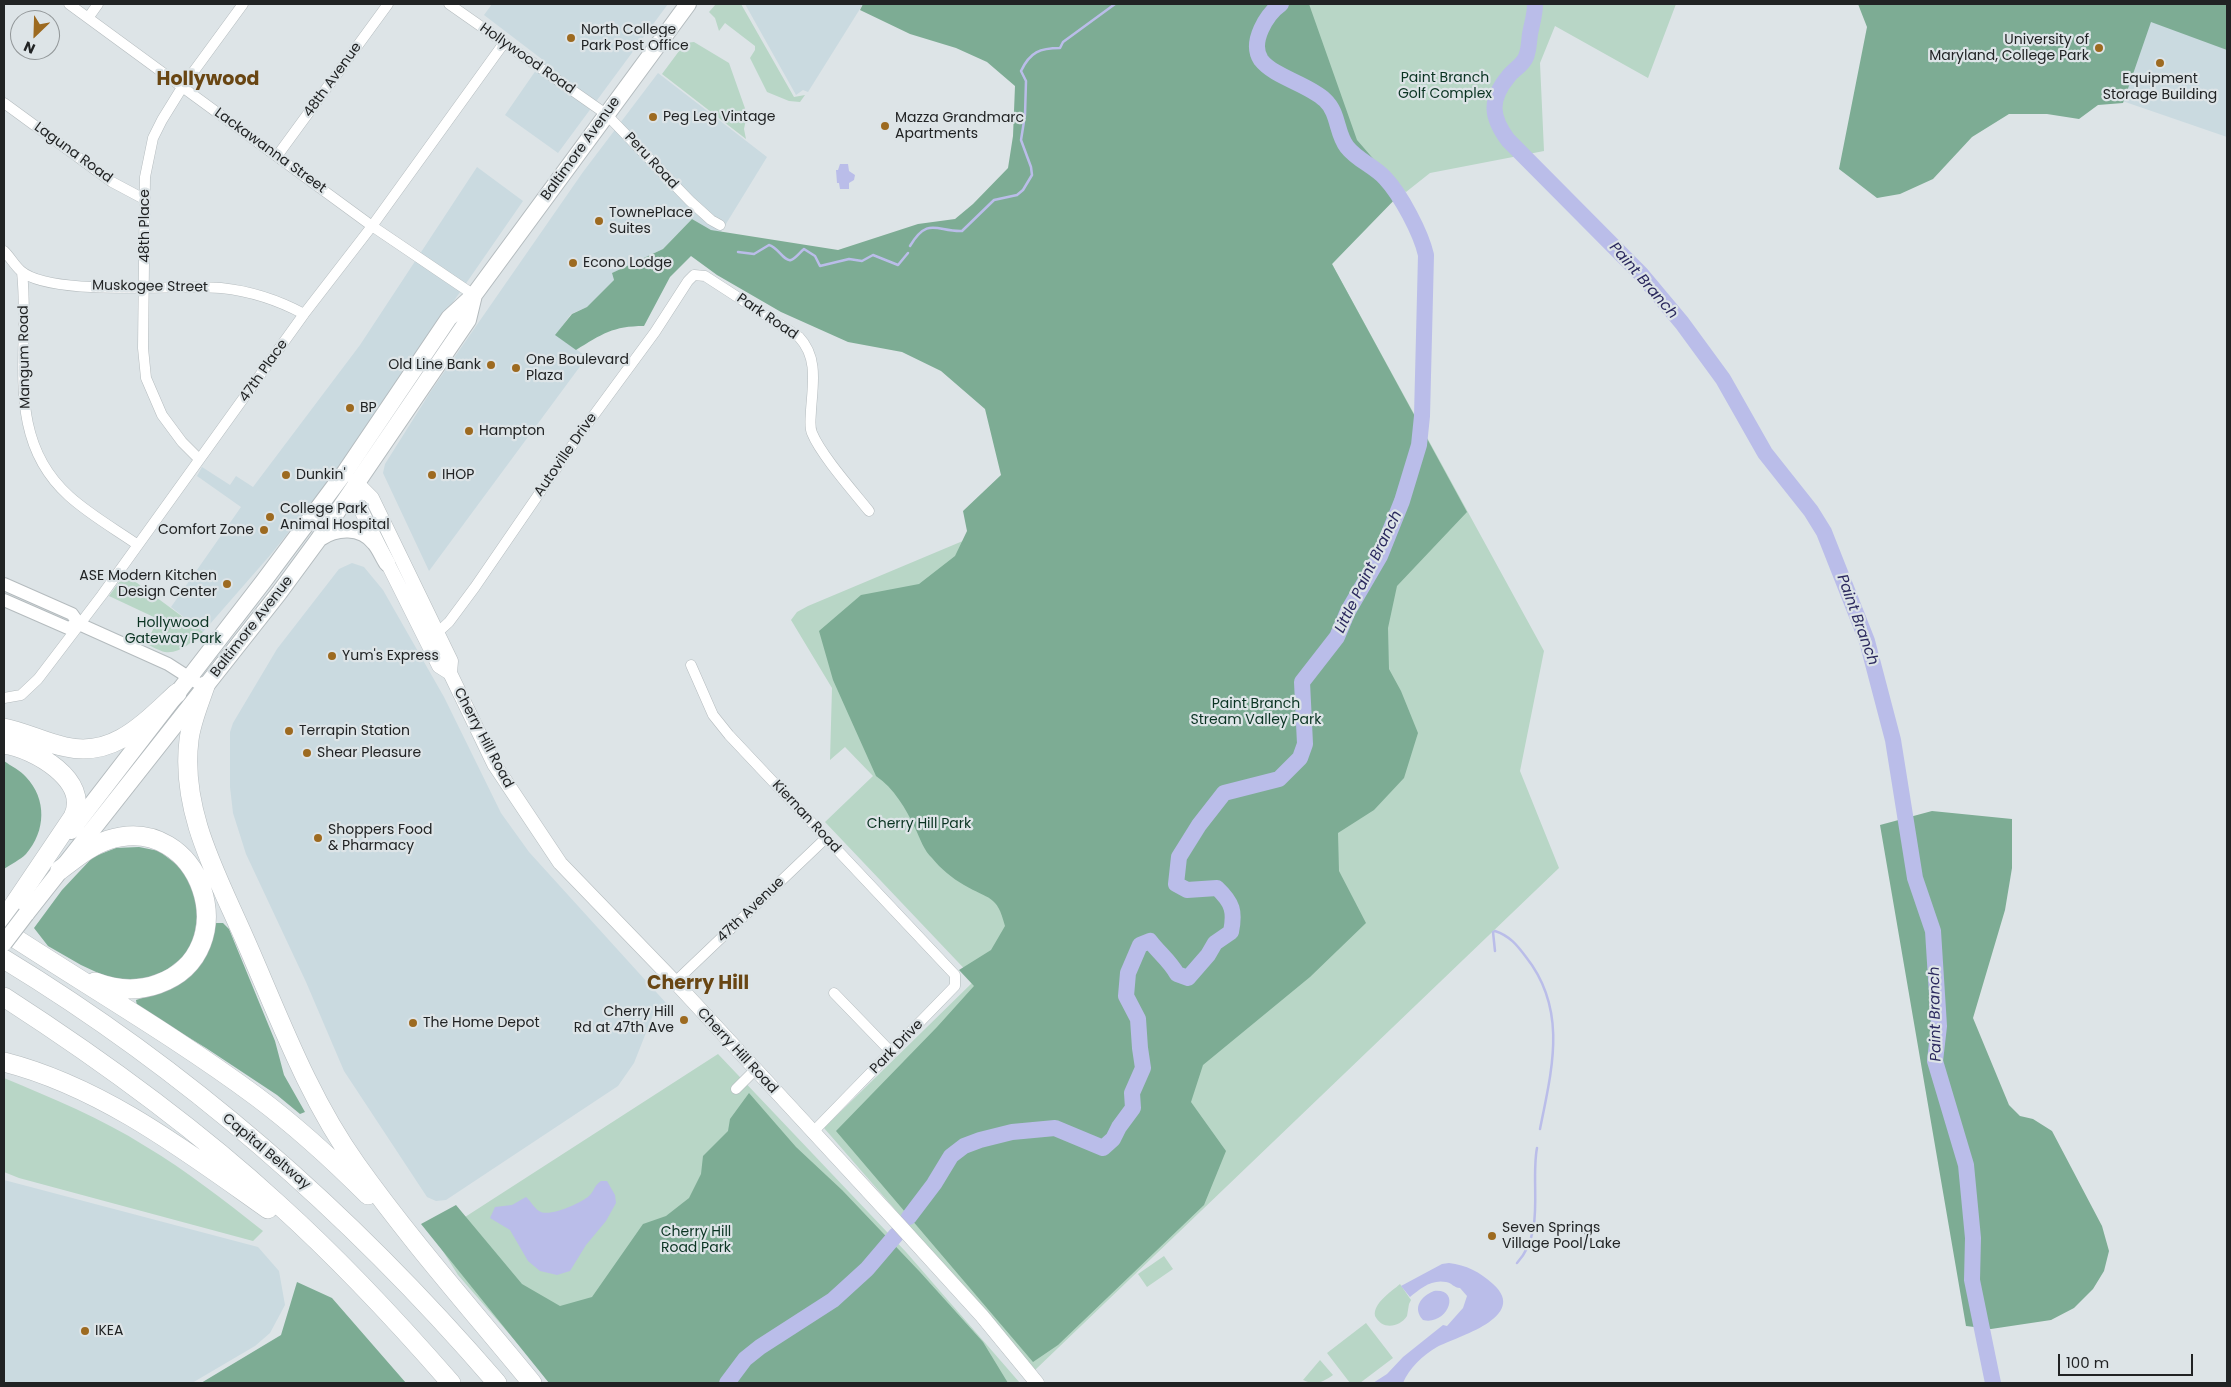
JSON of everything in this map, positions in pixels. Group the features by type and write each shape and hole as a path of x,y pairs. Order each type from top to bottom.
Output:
{"highway":[{"path":"197,682 187,764 191,806 208,854 300,1065 317,1098 356,1163 430,1259 532,1383"},
{"path":"4,728 66,747 95,749 121,741 132,734 177,693"},
{"path":"4,744 20,748 48,763 70,782 77,796 76,810 73,817 14,913"},
{"path":"9,937 100,984 136,990 167,981 191,961 200,947 207,916 202,886 187,861 162,843 133,837 108,840 84,852 60,870"},
{"path":"9,937 215,1067 258,1097 324,1152 430,1259"},
{"name":"Capital Beltway","path":"4,958 89,1014 194,1091 301,1180 404,1281 497,1383"},
{"path":"4,998 100,1062 172,1116 279,1204 342,1267 451,1383"},
{"path":"4,1062 65,1082 106,1102 160,1134 272,1212 342,1267"}],"main road":[{"name":"Baltimore Avenue","path":"14,913 60,870 197,682 351,478 468,320 474,295 688,4"},
{"name":"Baltimore Avenue","path":"9,937 14,913 177,693 197,682 318,540 351,478"},
{"name":"Cherry Hill Road","path":"351,478 372,498 451,661 450,673 494,764 554,855 756,1069 812,1133 969,1302 1037,1383"},
{"name":"Cherry Hill Road","path":"351,478 357,502 439,666 450,673"},
{"path":"318,540 332,531 340,529 362,533 374,541 388,564"}],"street":[{"name":"Lackawanna Street","path":"69,4 372,226 474,295"},
{"path":"88,18 98,4"},
{"name":"48th Place","path":"199,459 182,442 162,415 146,378 143,354 145,177 153,138 183,86 243,4"},
{"name":"48th Avenue","path":"277,156 388,4"},
{"name":"Hollywood Road","path":"449,4 606,114"},
{"name":"47th Place","path":"4,698 21,695 38,679 138,545 304,314 372,226 504,43"},
{"name":"Laguna Road","path":"4,103 112,182 144,199"},
{"name":"Peru Road","path":"606,114 690,201 711,220 720,225"},
{"path":"4,251 22,272"},
{"name":"Muskogee Street","path":"22,272 57,284 219,288 242,291 284,304 304,314"},
{"name":"Mangum Road","path":"22,272 24,296 23,396 25,416 33,443 54,480 70,498 138,545"},
{"name":"Park Road","path":"694,275 705,276 712,280 799,336 811,354 814,377 812,431 826,454 870,511"},
{"name":"Autoville Drive","path":"437,633 449,622 475,587 576,440 694,275"},
{"path":"4,584 72,614 79,624 168,664 197,682"},
{"path":"4,600 68,628 79,624"},
{"name":"Kiernan Road","path":"691,665 713,715 729,735 939,956"},
{"name":"47th Avenue","path":"675,982 826,838"},
{"name":"Park Drive","path":"812,1133 892,1053 955,986 955,975 939,956"},
{"path":"834,993 892,1053"},
{"path":"736,1089 756,1069"}],"shaded area":[{"path":"492,4 668,4 558,153 505,115 543,60 484,15"},
{"path":"745,4 863,4 808,92 803,90 796,95"},
{"name":"University of Maryland, College Park","path":"1873,4 2227,4 2227,137 2073,84"},
{"path":"658,73 767,157 721,232 711,230 692,219 663,249 612,273 614,280 587,307 571,314 556,335 587,357 429,571 383,473 385,464 431,391 583,172"},
{"path":"477,167 523,201 328,483 272,553 203,632 171,607 241,507 197,476 202,467 230,485 236,476 253,487 360,345"},
{"path":"352,563 364,567 383,590 444,697 501,813 529,852 667,1004 653,1015 634,1063 618,1086 446,1200 436,1201 427,1197 344,1071 306,982 246,854 233,813 230,787 230,732 233,723 277,649 339,569"},
{"path":"4,1180 258,1247 279,1271 285,1305 270,1333 255,1346 192,1383 4,1383"}],"green space":[{"path":"716,4 741,4 794,97 805,95 800,102 789,101 767,92 750,58 755,50 755,46 725,23 719,31 715,18 709,12"},
{"name":"Paint Branch Stream Valley Park","path":"863,4 1309,4 1357,140 1402,192 1332,264 1467,512 1397,586 1388,628 1389,669 1401,691 1418,733 1404,778 1374,810 1338,833 1339,871 1366,923 1310,977 1203,1065 1191,1102 1226,1151 1204,1205 1058,1345 1033,1362 836,1131 974,986 959,970 991,950 1005,926 999,908 991,899 955,879 943,870 929,855 899,799 876,776 833,680 819,631 861,595 919,584 955,556 967,531 963,511 1001,475 985,409 941,371 902,352 848,342 781,312 717,275 691,256 670,277 644,326 616,329 576,350 555,335 572,314 587,307 614,280 612,273 663,249 692,219 711,230 838,250 918,224 955,219 973,204 1008,168 1013,136 1015,86 987,62 956,48 910,34 860,10"},
{"name":"Paint Branch Stream Valley Park","path":"1163,4 1676,4 1648,78 1555,26 1540,63 1544,151 1430,173 1406,192 1402,189 1332,264 1544,651 1520,771 1559,868 1035,1370 824,1128 975,980 825,822 873,776 845,747 830,760 832,688 791,620 797,612 808,606 1139,467"},
{"path":"1858,4 2227,4 2227,50 2151,22 2123,103 2098,105 2079,119 2047,114 2009,114 1972,137 1933,179 1900,194 1877,198 1839,169 1867,27"},
{"path":"694,42 729,63 747,114 744,129 746,139 662,74 685,43"},
{"name":"Hollywood Gateway Park","path":"125,574 203,632 186,646 176,651 160,651 146,644 158,619 109,596"},
{"path":"4,761 21,772 33,786 41,805 41,815 40,825 33,845 24,856 4,869"},
{"path":"1932,811 2012,819 2012,868 2005,910 1973,1018 2009,1105 2020,1116 2033,1119 2052,1131 2102,1226 2109,1251 2104,1271 2093,1289 2074,1308 2051,1320 1991,1329 1966,1326 1880,825"},
{"path":"139,847 159,851 180,867 196,887 198,912 193,944 183,957 163,973 137,981 109,978 48,946 34,928 62,890 93,857 116,848"},
{"path":"216,923 223,923 229,929 275,1041 284,1075 305,1112 300,1114 277,1095 206,1048 137,1006 136,1000 171,989 185,979 195,968 211,928"},
{"name":"Cherry Hill Road Park","path":"718,1054 906,1252 1020,1383 552,1383 458,1275 434,1237"},
{"path":"4,1078 76,1109 128,1136 191,1176 263,1231 253,1241 19,1178 4,1172"},
{"name":"Cherry Hill Road Park","path":"749,1093 796,1147 842,1190 983,1342 1008,1383 549,1383 421,1224 456,1205 522,1284 560,1306 592,1297 643,1224 666,1216 689,1198 701,1174 703,1156 728,1131 730,1119"},
{"path":"1164,1256 1173,1269 1147,1287 1138,1274"},
{"path":"297,1282 332,1298 406,1383 201,1383 281,1335"},
{"path":"1400,1284 1411,1300 1407,1316 1395,1325 1382,1324 1375,1316 1375,1311 1383,1298"},
{"path":"1366,1323 1393,1358 1360,1383 1350,1383 1327,1353"},
{"path":"1320,1360 1333,1375 1319,1382 1311,1383 1303,1380"}],"water":[{"path":"840,164 848,164 849,171 855,175 854,180 849,183 849,189 840,189 839,183 837,183 836,170 838,170"},
{"path":"601,1181 607,1181 615,1195 616,1203 606,1221 586,1245 570,1271 557,1275 540,1271 528,1261 510,1230 490,1218 495,1207 512,1205 526,1197 537,1210 544,1213 565,1209 589,1196"},
{"path":"1449,1263 1467,1267 1493,1284 1502,1296 1503,1306 1497,1316 1486,1324 1437,1347 1427,1354 1417,1362 1403,1383 1373,1383 1387,1374 1403,1357 1443,1325 1447,1326 1463,1308 1467,1296 1460,1288 1448,1283 1441,1281 1431,1283 1410,1297 1401,1286 1442,1264"},
{"path":"1434,1291 1443,1292 1448,1295 1448,1307 1439,1318 1423,1320 1418,1307 1425,1296"}],"waterway":[{"path":"910,246 916,237 928,228 962,231 994,200 1017,195 1023,190 1032,175 1021,140 1025,115 1026,81 1021,71 1028,59 1036,52 1060,48 1063,42 1115,4"},
{"name":"Little Paint Branch","path":"909,1217 934,1184 951,1156 964,1146 1012,1132 1055,1128 1103,1148 1113,1139 1133,1108 1132,1093 1143,1068 1138,1019 1126,996 1128,973 1140,945 1150,941 1177,974 1188,978 1208,955 1215,943 1231,932 1232,908 1217,888 1187,890 1176,884 1179,857 1199,825 1224,793 1279,779 1300,758 1305,744 1302,682 1337,637 1348,611 1380,556 1402,501 1419,445 1422,416 1426,255 1415,225 1404,204 1381,174 1347,147 1330,105 1318,94 1282,76 1261,60 1258,53 1258,37 1265,21 1281,4"},
{"name":"Paint Branch","path":"1535,4 1526,57 1502,85 1495,101 1494,108 1502,132 1641,274 1682,323 1723,379 1765,453 1811,511 1824,532 1867,641 1893,740 1915,878 1933,931 1939,1026 1935,1061 1966,1165 1973,1238 1972,1280 1993,1383"},
{"path":"738,252 754,254 769,245 786,259 791,260 804,249 815,256 820,266 849,259 862,261 873,255 898,265 908,253"},
{"path":"1495,951 1493,932 1495,931 1509,938 1523,953 1539,977 1548,998 1552,1019 1552,1062 1540,1129"},
{"path":"1517,1263 1526,1250 1534,1222 1537,1148"},
{"name":"Little Paint Branch","path":"727,1383 745,1359 760,1347 833,1300 867,1269 896,1235"}],"place":[{"name":"North College Park Post Office","path":"571,38"},
{"name":"University of Maryland, College Park","path":"2099,48"},
{"name":"Equipment Storage Building","path":"2160,63"},
{"name":"Peg Leg Vintage","path":"653,117"},
{"name":"Mazza Grandmarc Apartments","path":"885,126"},
{"name":"TownePlace Suites","path":"599,221"},
{"name":"Econo Lodge","path":"573,263"},
{"name":"Old Line Bank","path":"491,365"},
{"name":"One Boulevard Plaza","path":"516,368"},
{"name":"BP","path":"350,408"},
{"name":"Hampton","path":"469,431"},
{"name":"Dunkin'","path":"286,475"},
{"name":"IHOP","path":"432,475"},
{"name":"College Park Animal Hospital","path":"270,517"},
{"name":"Comfort Zone","path":"264,530"},
{"name":"ASE Modern Kitchen Design Center","path":"227,584"},
{"name":"Yum's Express","path":"332,656"},
{"name":"Terrapin Station","path":"289,731"},
{"name":"Shear Pleasure","path":"307,753"},
{"name":"Shoppers Food & Pharmacy","path":"318,838"},
{"name":"Cherry Hill Rd at 47th Ave","path":"684,1020"},
{"name":"The Home Depot","path":"413,1023"},
{"name":"Seven Springs Village Pool/Lake","path":"1492,1236"},
{"name":"IKEA","path":"85,1331"}],"district":[{"name":"Hollywood","path":"208,80"},
{"name":"Cherry Hill","path":"698,984"}],"park label":[{"name":"Paint Branch Golf Complex","path":"1445,86"},
{"name":"Cherry Hill Park","path":"919,824"}]}
